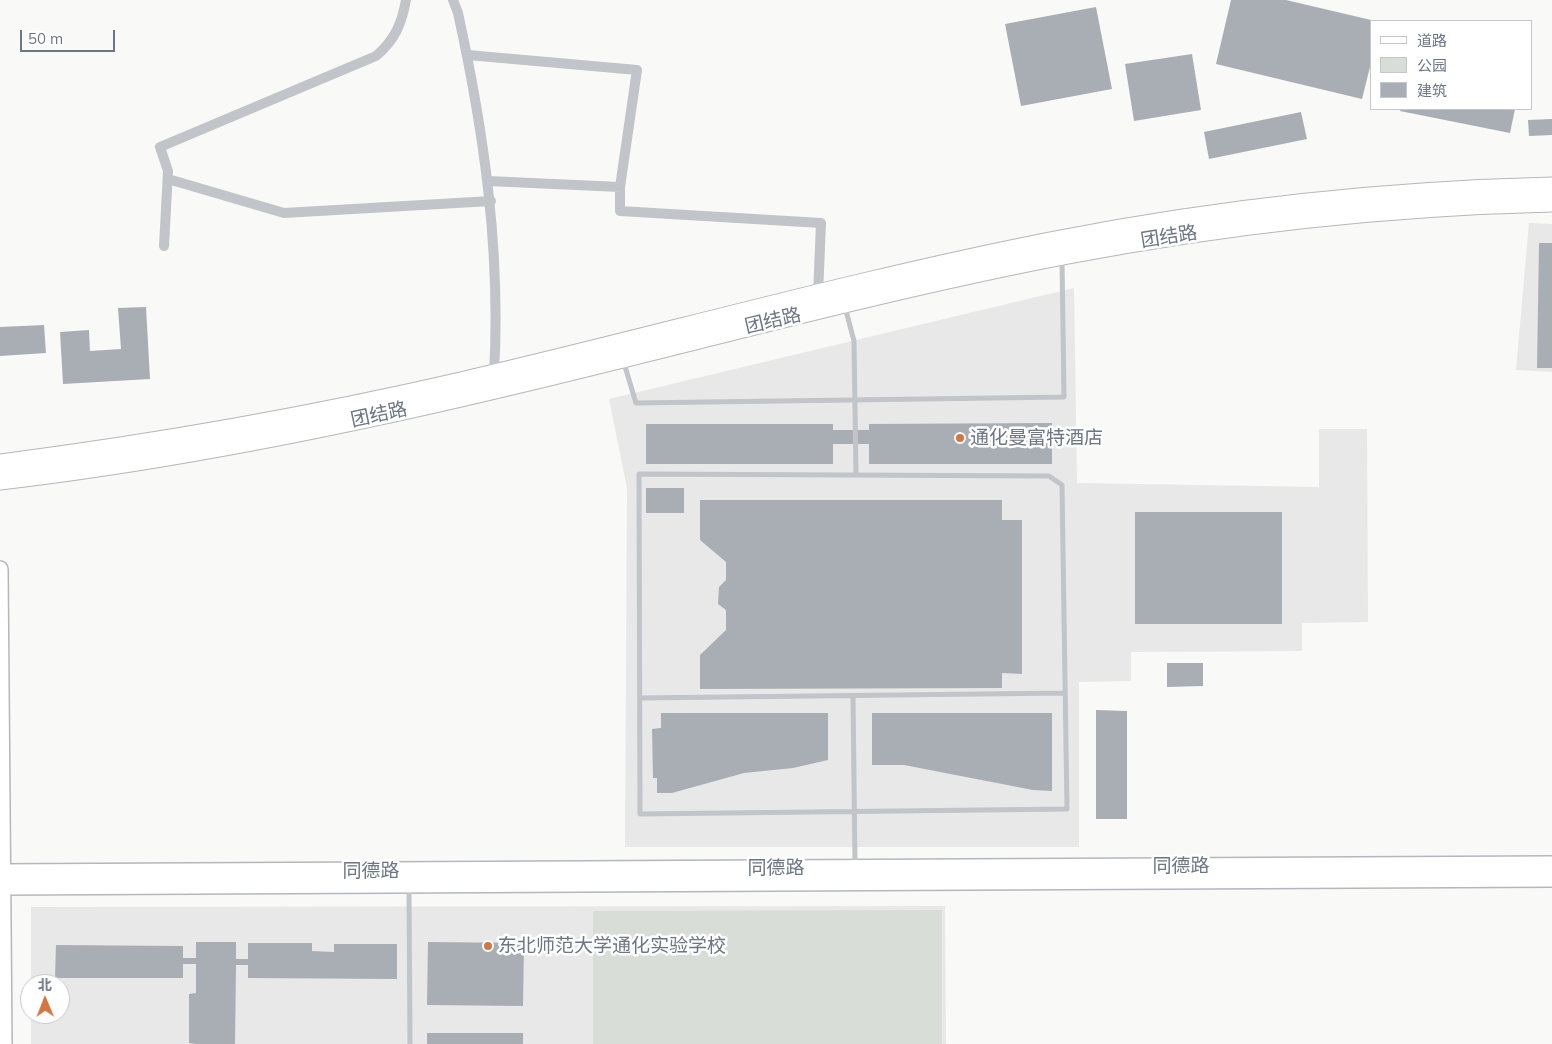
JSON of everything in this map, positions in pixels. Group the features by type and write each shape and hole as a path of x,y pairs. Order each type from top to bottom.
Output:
{"highway":[{"name":"团结路","path":"0,464 214,432 362,404 989,255 1192,218 1391,195 1552,187"},
{"name":"团结路","path":"0,480 138,461 296,432 462,397 844,304 1062,255 1194,233 1327,216 1458,206 1552,202"}],"main road":[{"path":"0,569 1,880 4,1044"},
{"name":"同德路","path":"1,880 855,868 1552,864"},
{"name":"同德路","path":"1,880 409,885 1552,879"}],"street":[{"path":"164,246 168,171 160,146 376,56 389,43 402,22 406,0"},
{"path":"453,0 468,55 491,201 496,280 494,374"},
{"path":"468,55 637,70 620,187 620,211 821,223 818,295"},
{"path":"168,179 284,213 491,201"},
{"path":"488,181 620,187"}],"lane":[{"path":"622,358 636,403 1064,397 1062,255"},
{"path":"844,304 854,341 856,475"},
{"path":"639,474 1049,476 1062,485 1065,693 1067,809 640,814 639,474"},
{"path":"640,698 1065,693"},
{"path":"853,696 855,868"},
{"path":"409,885 410,1044"}],"shaded area":[{"path":"1529,223 1552,224 1552,372 1516,370"},
{"path":"1074,288 1077,483 1319,487 1319,429 1367,429 1368,622 1302,623 1302,651 1131,652 1131,681 1079,682 1079,847 625,847 627,488 609,399"},
{"name":"东北师范大学通化实验学校","path":"945,906 946,1044 31,1044 31,1024 70,1024 70,974 31,974 31,907"}],"green space":[{"path":"942,910 942,1044 593,1044 593,911"}],"building":[{"path":"1231,0 1286,0 1371,20 1370,67 1362,99 1216,64"},
{"path":"1096,7 1112,89 1021,106 1005,24"},
{"path":"1192,54 1201,110 1134,121 1125,64"},
{"path":"1400,110 1515,110 1510,133"},
{"path":"1301,112 1307,139 1209,159 1204,132"},
{"path":"1552,119 1552,135 1529,136 1528,120"},
{"path":"1539,243 1552,243 1552,368 1537,368"},
{"path":"146,307 150,379 63,384 60,332 89,330 90,351 121,349 118,308"},
{"path":"44,325 46,353 0,356 0,327"},
{"path":"1052,423 1052,464 869,464 869,444 833,444 833,464 646,464 646,424 833,424 833,430 869,430 869,424"},
{"path":"646,488 684,488 684,513 646,513"},
{"path":"700,500 1002,500 1002,520 1022,520 1022,674 1002,673 1002,688 700,689 700,655 726,630 726,610 718,604 719,587 726,580 726,562 700,540"},
{"path":"1135,512 1282,512 1282,624 1135,624"},
{"path":"1167,663 1203,663 1203,686 1167,687"},
{"path":"1096,710 1127,711 1127,819 1096,819"},
{"path":"661,713 828,713 828,760 793,768 744,773 672,793 657,793 657,778 653,778 652,729 661,728"},
{"path":"872,713 1052,713 1052,791 1033,790 904,765 872,765"},
{"path":"196,942 236,942 236,959 248,959 248,943 312,943 312,951 334,952 334,944 397,944 397,979 248,978 248,965 236,965 235,1044 196,1044 189,1043 189,994 196,993 196,964 183,964 183,978 70,978 70,974 55,974 56,945 183,946 183,958 196,958"},
{"path":"428,942 524,943 523,1006 427,1005"},
{"path":"427,1033 523,1033 523,1044 427,1044"}],"place":[{"name":"通化曼富特酒店","path":"960,438"},
{"name":"东北师范大学通化实验学校","path":"488,946"}]}
